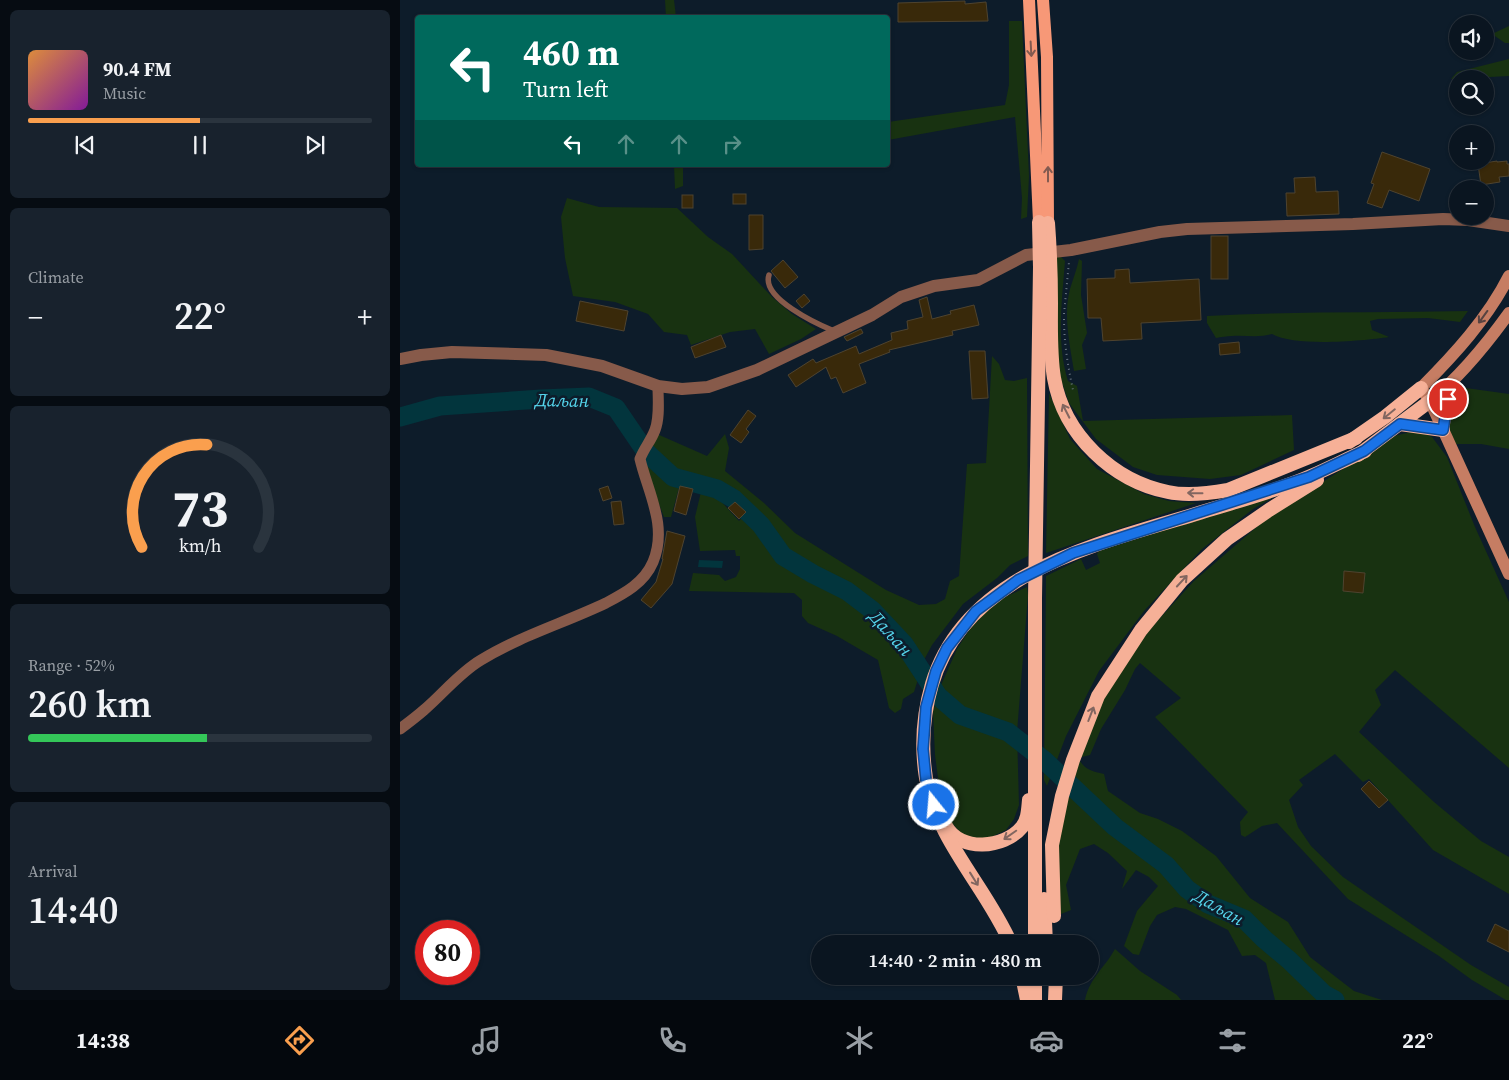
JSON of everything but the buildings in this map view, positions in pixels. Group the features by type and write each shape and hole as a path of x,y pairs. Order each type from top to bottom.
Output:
{"highway":[{"path":"1044,223 1054,380 1063,409 1084,443 1106,464 1132,480 1169,493 1211,493 1245,483 1356,438"},
{"path":"1035,935 1035,598 1046,267"},
{"path":"1035,728 1046,267"},
{"path":"1146,529 1310,464 1356,438 1421,388"},
{"path":"1055,935 1052,845 1062,796 1073,760 1098,696 1141,630 1182,580 1234,534 1364,451 1430,401"},
{"path":"1400,424 1443,430"},
{"path":"1007,935 1002,924 945,835 926,780 923,749 926,707 936,671 947,648 976,611 1018,580 1073,553 1309,477 1364,451"},
{"path":"934,805 950,833 966,843 989,845 1005,839 1021,827 1028,813 1036,775"},
{"path":"1036,775 1042,833 1046,935"},
{"path":"1024,985 1027,1000"},
{"path":"1035,985 1035,1000"},
{"path":"1047,985 1047,1000"},
{"path":"1055,1000 1056,985"}],"main road":[{"path":"1029,0 1044,223"},
{"path":"1043,0 1047,57 1044,223"},
{"path":"1509,276 1466,340 1421,388 1430,401 1509,574"},
{"path":"1430,401 1451,384 1486,344 1509,313"},
{"path":"1443,430 1451,384"}],"street":[{"path":"400,359 452,352 546,355 602,366 658,386 682,389 708,387 757,370 872,315 901,296 934,286 978,280 1026,255 1071,250 1160,232 1187,229 1325,226 1443,219 1468,220 1509,226"},
{"path":"400,729 479,661 512,643 575,618 611,600 636,586 646,574 654,561 659,542 660,526 640,459 643,450 652,436 657,417 658,386"}],"lane":[{"path":"769,275 767,281 769,287 798,314 836,332"}],"path":[{"path":"1071,250 1064,314 1064,335 1073,390"}],"shaded area":[{"path":"665,0 674,0 676,15 666,15"},
{"path":"1009,21 1022,21 1029,176 1027,217 1021,219 1022,198 1015,117 890,140 890,122 1005,105 1009,85"},
{"path":"1509,26 1509,43 1505,43 1494,35 1494,33"},
{"path":"1509,59 1509,76 1494,77 1494,70 1465,70"},
{"path":"674,167 683,167 683,186 675,189"},
{"path":"567,198 599,207 677,208 708,237 732,254 772,297 792,314 816,329 801,339 769,354 755,329 730,332 691,345 687,335 664,332 648,314 615,302 573,296 565,258 561,217"},
{"path":"1053,257 1061,257 1065,261 1061,306 1062,351 1068,381 1077,386 1083,421 1292,415 1294,450 1241,475 1210,479 1157,475 1133,467 1096,439 1069,403 1059,374"},
{"path":"1079,259 1082,261 1081,295 1087,333 1082,345 1086,369 1074,371 1067,309 1070,289"},
{"path":"1468,311 1460,322 1428,318 1378,319 1370,321 1372,330 1389,337 1329,342 1296,341 1272,334 1216,338 1207,323 1207,316 1240,314"},
{"path":"992,356 999,364 1005,380 1014,381 1027,378 1028,556 1010,565 997,578 963,604 932,645 924,660 914,692 903,699 901,709 895,713 889,708 878,660 837,636 808,623 802,616 802,600 794,593 689,591 693,573 719,575 725,581 736,577 740,569 740,556 736,556 735,550 700,551 695,517 701,492 700,489 680,484 671,517 664,517 644,465 644,457 657,434 707,456 725,434 729,448 725,471 764,503 795,533 886,590 919,605 936,604 945,599 950,581 959,576 967,464 986,463","holes":["725,489 739,498 750,509 739,521 718,498"]},
{"path":"1466,388 1509,394 1509,449 1481,444 1456,444 1447,428 1453,392"},
{"path":"1049,393 1070,439 1097,469 1144,494 1169,501 1196,503 1046,553"},
{"path":"1411,432 1426,434 1432,437 1447,457 1475,527 1509,602 1509,768 1395,670 1375,690 1381,705 1359,732 1434,802 1481,841 1509,857 1509,894 1433,850 1369,779 1363,782 1335,754 1299,780 1303,785 1289,800 1298,827 1311,846 1343,877 1471,965 1509,987 1509,1000 1472,980 1439,956 1348,899 1277,823 1262,826 1245,837 1241,835 1240,822 1248,812 1155,717 1181,698 1140,663 1101,729 1090,755 1079,758 1093,719 1117,674 1150,629 1194,581 1267,518 1394,436"},
{"path":"1284,491 1253,509 1202,549 1144,611 1099,671 1066,736 1047,786 1044,780 1046,576 1081,559 1086,570 1100,563 1097,554 1099,551"},
{"path":"699,560 723,561 722,568 698,567"},
{"path":"1027,587 1028,595 1017,732 1019,805 1014,819 1006,830 989,838 978,839 963,835 948,819 941,801 935,755 933,711 942,683 957,649 970,629 1003,598"},
{"path":"1079,759 1089,769 1104,774 1108,791 1140,813 1158,819 1182,831 1216,856 1250,898 1288,922 1310,957 1354,991 1382,1000 1275,1000 1266,963 1255,955 1242,956 1228,930 1186,909 1175,907 1157,915 1150,926 1139,955 1133,954 1124,946 1137,911 1158,886 1149,877 1136,870 1122,889 1127,871 1108,853 1094,844 1080,849 1066,885 1071,910 1061,914 1056,910 1057,836 1065,799"},
{"path":"1115,949 1140,971 1177,995 1181,1000 1085,1000 1090,985 1099,985 1099,972"}],"waterway":[{"name":"Даљан","path":"400,417 440,406 541,399 589,397 616,408 646,452 673,477 717,489 734,499 761,525 783,556 847,591 872,610 904,644 938,696 960,715 1008,732 1044,760 1115,827 1166,865 1187,889 1208,904 1244,919 1324,994 1335,1000"}],"route":[{"path":"934,805 926,780 923,749 926,707 936,671 947,648 976,611 1018,580 1073,553 1309,477 1364,451 1400,424 1443,430 1448,399"}]}
